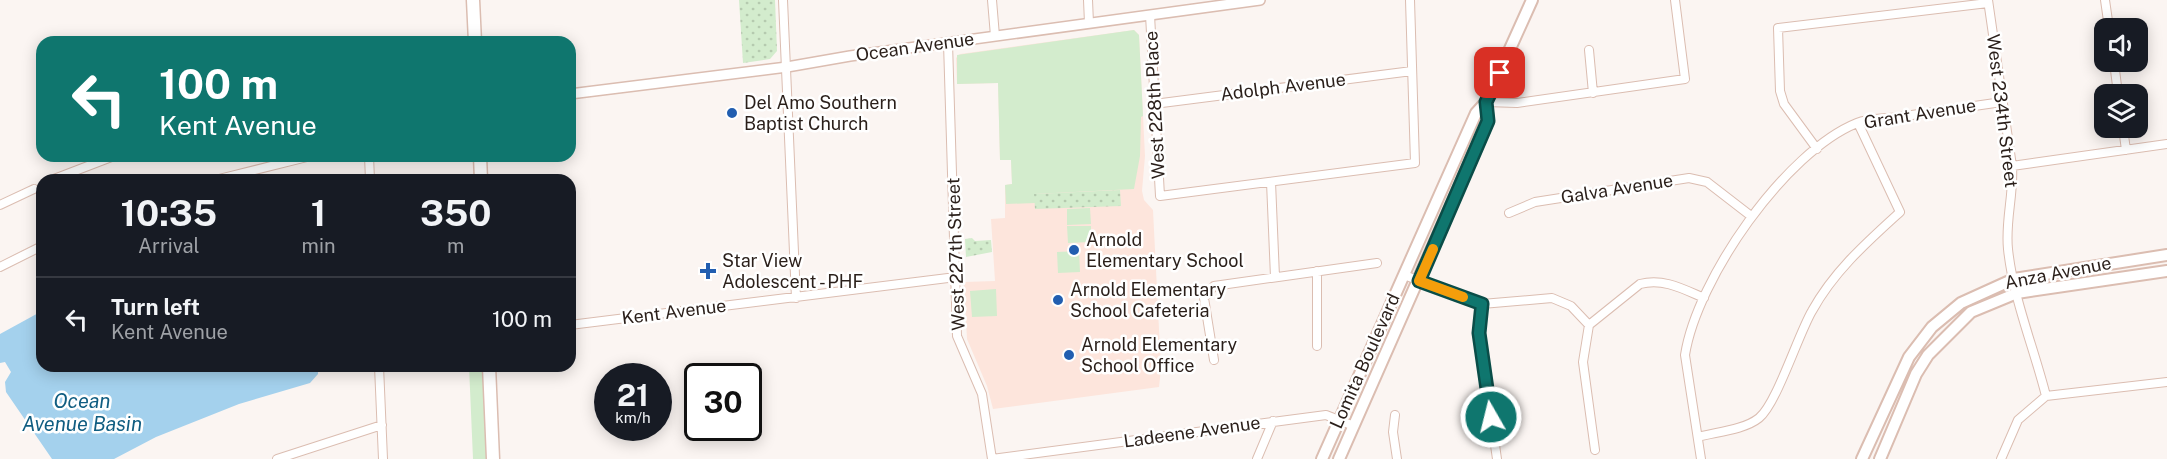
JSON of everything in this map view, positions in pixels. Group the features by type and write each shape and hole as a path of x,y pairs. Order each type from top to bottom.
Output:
{"main road":[{"path":"473,0 475,36"},
{"name":"Lomita Boulevard","path":"1322,459 1476,113 1486,102 1532,0"},
{"name":"Lomita Boulevard","path":"1339,459 1488,121 1486,102"},
{"name":"Anza Avenue","path":"1862,459 1909,357 1932,327 1961,303 2014,279 2167,255"},
{"name":"Anza Avenue","path":"1880,459 1916,374 1928,355 1971,312 2017,293 2167,271"},
{"path":"489,372 493,459"}],"street":[{"path":"783,0 796,298"},
{"path":"992,0 995,36"},
{"path":"1088,0 1089,23"},
{"name":"Ocean Avenue","path":"576,93 787,67 1150,15 1211,3 1260,0"},
{"path":"1275,277 1271,182 1415,163 1410,0"},
{"path":"1486,102 1517,103 1684,79 1675,0"},
{"path":"2105,0 2108,18"},
{"path":"1817,149 1784,104 1780,91 1778,28 1988,2"},
{"name":"West 234th Street","path":"1988,2 2012,166 2013,189 2007,240 2017,293 2046,396"},
{"name":"West 228th Place","path":"1150,15 1160,196 1271,182"},
{"name":"West 227th Street","path":"948,43 957,336 982,394 992,459"},
{"path":"1589,50 1593,93"},
{"name":"Adolph Avenue","path":"1154,104 1412,71"},
{"name":"Grant Avenue","path":"1701,459 1685,355 1688,340 1718,267 1751,216 1817,149 1858,123 2002,102"},
{"path":"1698,436 1745,425 1759,418 1770,404 1812,312 1835,275 1900,212 1858,123"},
{"path":"2124,138 2126,150"},
{"path":"2012,166 2167,144"},
{"path":"67,174 98,162"},
{"path":"239,174 287,162"},
{"name":"Galva Avenue","path":"1509,213 1535,202 1689,178 1707,182 1751,216"},
{"path":"0,205 34,189"},
{"path":"0,267 36,249"},
{"path":"1214,360 1204,298 1214,286 1377,262"},
{"path":"1317,271 1317,346"},
{"path":"1404,275 1482,304 1552,298 1571,306 1589,325"},
{"name":"Kent Avenue","path":"576,324 956,277"},
{"path":"1595,450 1583,362 1589,325 1640,284 1666,282 1704,298"},
{"path":"1482,304 1479,333 1497,459"},
{"path":"379,372 383,459"},
{"path":"2001,459 2018,420 2046,396 2167,383"},
{"name":"Ladeene Avenue","path":"992,459 1326,415 1354,426"},
{"path":"1395,415 1393,432 1397,459"},
{"path":"1257,459 1273,421"},
{"path":"277,459 382,425"}],"shaded area":[{"name":"Arnold Elementary School","path":"1134,30 1139,35 1145,156 1142,191 1144,200 1153,210 1161,369 1159,387 993,409 987,386 967,339 964,282 995,281 991,219 1005,218 1005,185 1012,184 1011,160 1000,160 998,83 957,84 956,58 960,54"}],"green space":[{"path":"739,0 775,0 777,51 770,59 743,63"},
{"path":"1134,30 1139,35 1143,116 1141,117 1140,156 1134,189 1035,194 1035,203 1006,204 1005,185 1012,184 1011,160 1000,160 998,83 957,84 957,55"},
{"path":"1120,190 1121,206 1035,209 1034,194"},
{"path":"1090,208 1091,224 1067,225 1067,209"},
{"path":"1067,226 1091,226 1091,242 1068,243"},
{"path":"972,238 975,241 991,240 992,252 966,257 965,239"},
{"path":"1079,251 1080,272 1058,273 1057,252"},
{"path":"996,289 997,316 972,317 970,291"},
{"path":"469,372 489,372 493,459 473,459"}],"water":[{"name":"Ocean Avenue Basin","path":"36,314 36,372 318,372 318,374 310,383 239,404 156,437 114,459 52,459 6,392 5,382 11,372 5,362 0,363 0,334"}],"slow traffic":[{"path":"1433,249 1419,281 1463,297"}],"place":[{"name":"Del Amo Southern Baptist Church","path":"732,113"},
{"name":"Arnold Elementary School","path":"1074,250"},
{"name":"Star View Adolescent - PHF","path":"708,271"},
{"name":"Arnold Elementary School Cafeteria","path":"1058,300"},
{"name":"Arnold Elementary School Office","path":"1069,355"}],"route":[{"path":"1491,417 1479,333 1482,304 1419,281 1488,121 1486,102 1500,73"}]}
